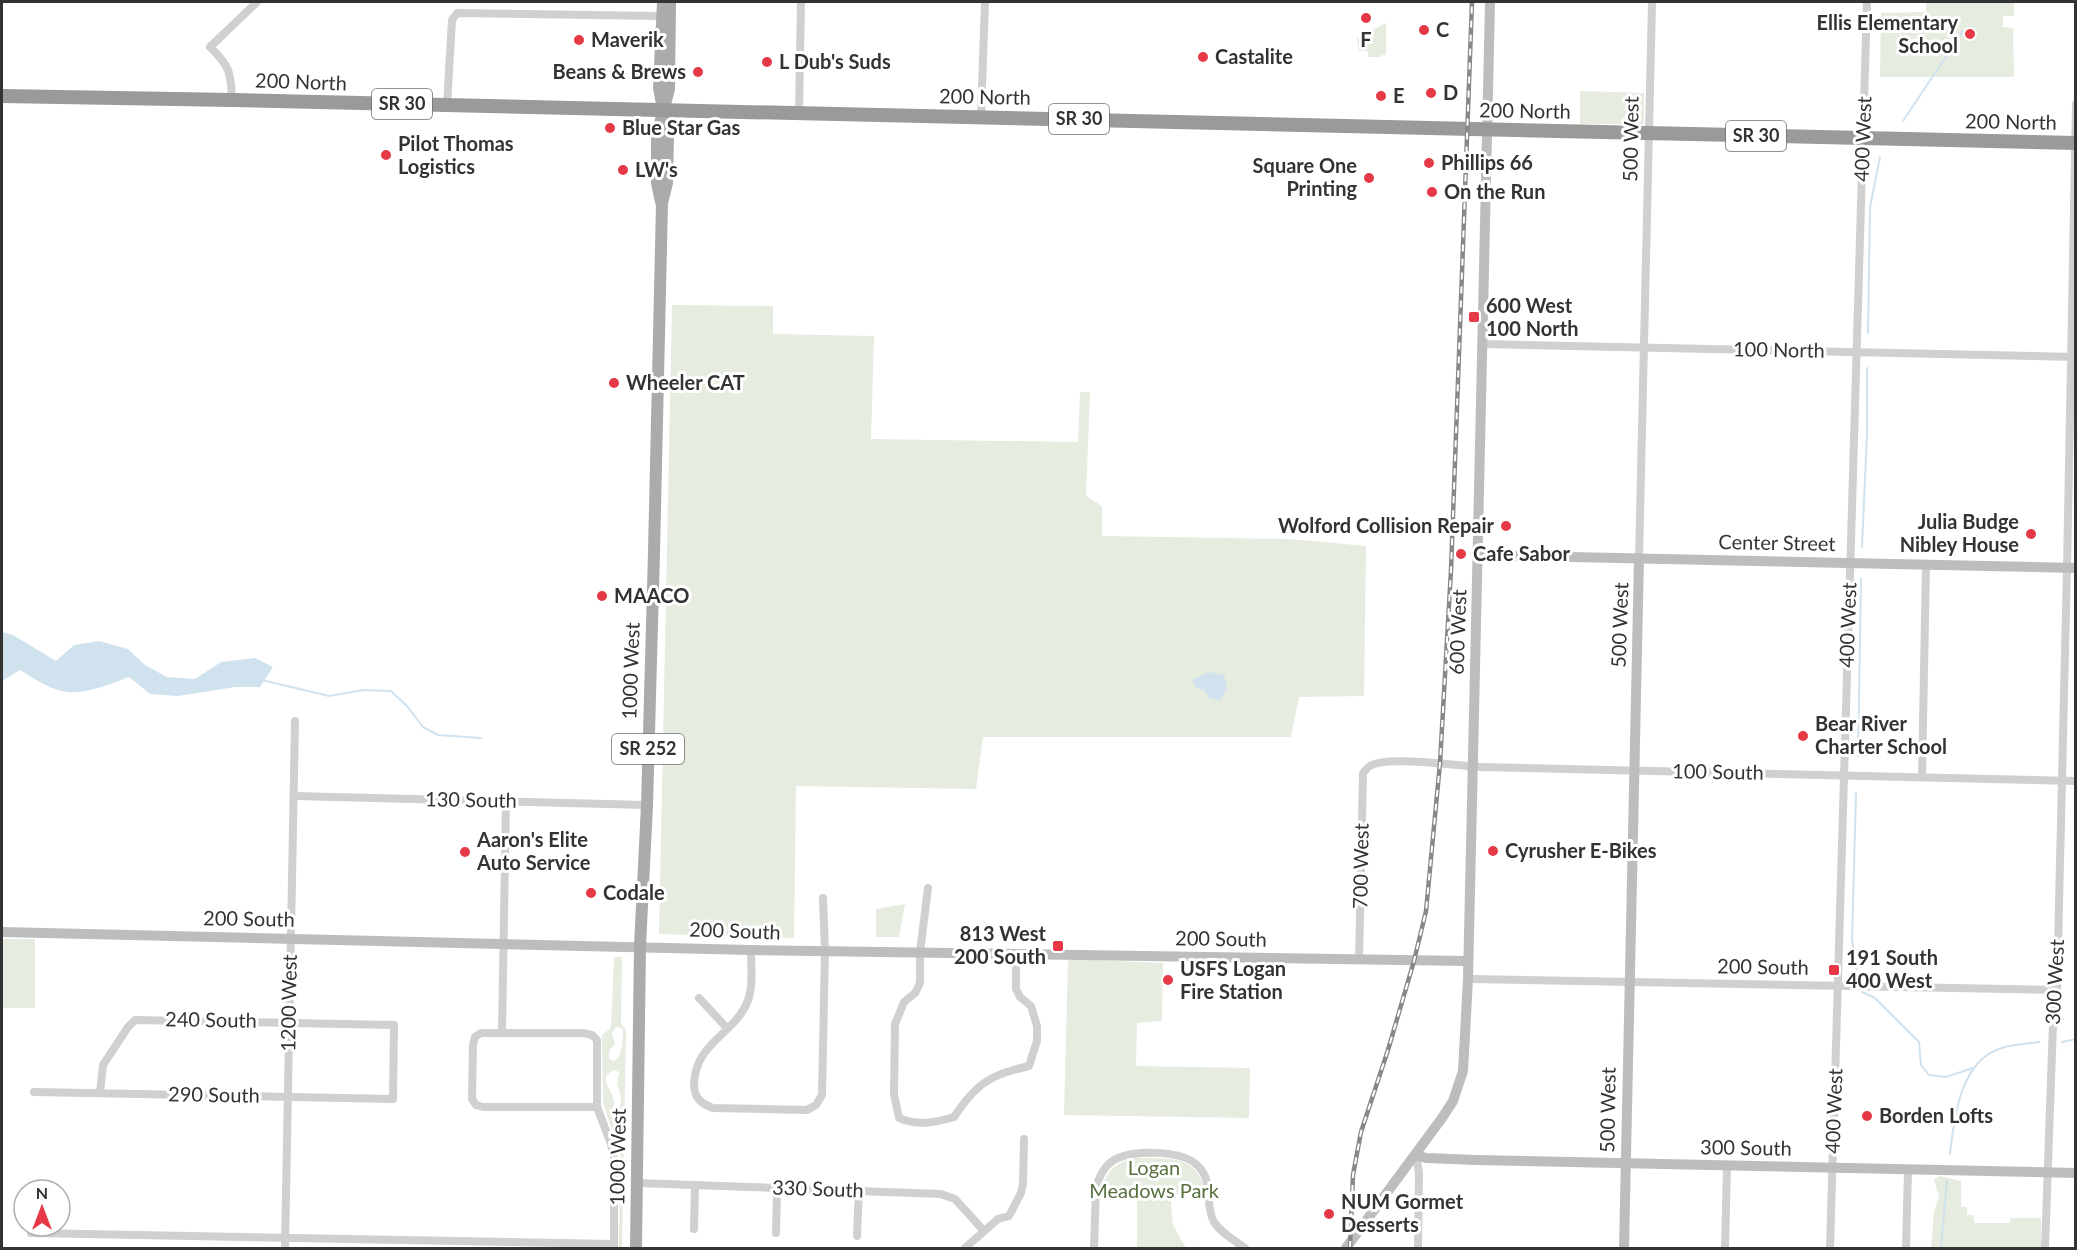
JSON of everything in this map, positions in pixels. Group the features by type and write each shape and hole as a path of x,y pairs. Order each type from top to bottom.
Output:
{"highway":[{"name":"200 North","path":"2,96 2075,143"}],"main road":[{"name":"1000 West","path":"663,2 659,88 663,111"},
{"name":"1000 West","path":"636,1248 640,946 647,805 662,203 657,183 657,135 669,88 670,2"}],"street":[{"path":"232,100 231,75 222,58 210,47 257,2"},
{"path":"799,113 801,2"},
{"path":"981,117 985,2"},
{"name":"600 West","path":"1346,1248 1416,1155 1453,1101 1460,1084 1465,1049 1479,555 1490,2"},
{"name":"500 West","path":"1624,1248 1652,2"},
{"name":"400 West","path":"1830,1248 1867,2"},
{"path":"447,106 452,20 457,13 661,16"},
{"name":"300 West","path":"2045,1248 2053,1024 2057,990 2061,780 2071,568 2076,104"},
{"name":"100 North","path":"1483,344 2073,356"},
{"name":"Center Street","path":"1479,555 2071,568"},
{"path":"1922,777 1926,565"},
{"name":"1200 West","path":"285,1248 295,721"},
{"name":"100 South","path":"1363,773 1371,765 1386,762 1440,763 1473,767 2076,780"},
{"name":"700 West","path":"1359,960 1363,773"},
{"name":"130 South","path":"295,796 647,805"},
{"path":"502,1033 506,801"},
{"path":"928,888 920,952 920,983 915,993 904,1002 896,1024 894,1094 899,1118 921,1124 954,1117 980,1085 996,1076 1029,1066 1037,1041 1037,1026 1031,1006 1020,997 1016,989 1016,954"},
{"path":"751,950 747,1004 740,1016 703,1056 696,1070 695,1095 702,1104 713,1108 807,1110 816,1105 822,1095 825,951 823,898"},
{"name":"200 South","path":"2,932 751,950 1468,962"},
{"name":"200 South","path":"1468,979 2057,990"},
{"path":"699,998 727,1028"},
{"name":"240 South","path":"100,1093 103,1065 135,1020 394,1024 393,1099"},
{"path":"72,1234 614,1246 614,1159 611,1144 597,1107 597,1040 592,1035 481,1033 475,1037 472,1099 476,1105 483,1107 597,1107"},
{"name":"290 South","path":"34,1092 393,1099"},
{"path":"965,1248 998,1219 1009,1216 1023,1184 1024,1139"},
{"path":"1094,1248 1096,1186 1100,1177 1113,1161 1132,1154 1170,1154 1185,1157 1197,1164 1206,1176 1210,1213 1215,1223 1245,1248"},
{"path":"1416,1155 1419,1173 1418,1248"},
{"name":"300 South","path":"1416,1155 1426,1158 1625,1164 2076,1173"},
{"path":"1725,1248 1727,1166"},
{"path":"1906,1248 1908,1170"},
{"name":"330 South","path":"637,1183 941,1194 955,1199 984,1231"},
{"path":"694,1229 695,1185"},
{"path":"776,1233 777,1187"},
{"path":"857,1236 859,1190"}],"green space":[{"name":"Ellis Elementary School","path":"1926,2 2014,2 2014,16 2003,16 2003,27 2013,28 2014,77 1880,77 1881,13 1926,12"},
{"path":"1386,23 1386,55 1368,57 1368,51 1359,51 1357,38"},
{"path":"1580,91 1644,93 1644,124 1580,124"},
{"path":"672,305 773,306 773,334 874,336 871,439 1078,442 1080,392 1090,392 1086,496 1102,506 1102,536 1290,539 1366,546 1364,696 1299,697 1291,737 983,737 976,789 796,786 794,938 659,934"},
{"path":"905,904 899,937 876,937 876,909"},
{"path":"2,939 35,939 35,1008 2,1008"},
{"path":"614,957 622,957 621,1024 626,1030 622,1248 619,1248 620,1156 603,1102 602,1035 611,1028","holes":["616,1027 623,1030 621,1051 614,1061 610,1060 609,1055 610,1049 615,1044 612,1033","615,1070 619,1072 617,1084 621,1097 619,1120 613,1122 613,1098 606,1076"]},
{"path":"1068,959 1163,963 1162,1021 1137,1023 1136,1066 1250,1068 1249,1118 1064,1115"},
{"name":"Logan Meadows Park","path":"1131,1158 1179,1161 1196,1171 1202,1181 1205,1195 1170,1194 1173,1225 1186,1248 1137,1248 1137,1193 1102,1192 1107,1175 1111,1170"},
{"path":"1940,1176 1961,1181 1961,1207 1967,1207 1967,1215 1974,1215 1974,1223 2010,1223 2010,1218 2041,1218 2041,1248 1931,1248 1934,1211 1939,1197 1934,1179"}],"water":[{"path":"2,632 13,635 56,661 74,645 99,641 128,649 145,665 167,677 195,679 221,662 255,658 273,667 260,687 235,687 178,696 150,694 129,677 91,690 68,692 49,687 20,670 2,681"},
{"path":"1209,672 1224,675 1227,688 1220,700 1209,698 1204,690 1196,688 1192,680"}],"waterway":[{"path":"1903,121 1963,31"},
{"path":"1868,333 1870,207 1880,157"},
{"path":"1862,547 1867,434 1867,368"},
{"path":"1858,756 1861,579"},
{"path":"262,680 329,696 364,690 391,691 407,706 423,727 438,735 481,738"},
{"path":"1856,793 1852,940 1858,979"},
{"path":"1862,992 1875,998 1919,1042 1921,1065 1929,1075 1946,1077 1973,1068"},
{"path":"2062,1042 2076,1039"},
{"path":"1950,1154 1957,1108 1968,1077 1977,1065 1988,1055 2002,1048 2039,1042"},
{"path":"1941,1248 1947,1181"}],"railway":[{"path":"1350,1248 1353,1175 1361,1132 1388,1050 1426,911 1440,763 1451,570 1472,2"}],"place":[{"name":"F","path":"1366,18"},
{"name":"C","path":"1424,30"},
{"name":"Ellis Elementary School","path":"1970,34"},
{"name":"Maverik","path":"579,40"},
{"name":"Castalite","path":"1203,57"},
{"name":"L Dub's Suds","path":"767,62"},
{"name":"Beans & Brews","path":"698,72"},
{"name":"D","path":"1431,93"},
{"name":"E","path":"1381,96"},
{"name":"Blue Star Gas","path":"610,128"},
{"name":"Pilot Thomas Logistics","path":"386,155"},
{"name":"Phillips 66","path":"1429,163"},
{"name":"LW's","path":"623,170"},
{"name":"Square One Printing","path":"1369,178"},
{"name":"On the Run","path":"1432,192"},
{"name":"600 West 100 North","path":"1474,317"},
{"name":"Wheeler CAT","path":"614,383"},
{"name":"Wolford Collision Repair","path":"1506,526"},
{"name":"Julia Budge Nibley House","path":"2031,534"},
{"name":"Cafe Sabor","path":"1461,554"},
{"name":"MAACO","path":"602,596"},
{"name":"Bear River Charter School","path":"1803,736"},
{"name":"Cyrusher E-Bikes","path":"1493,851"},
{"name":"Aaron's Elite Auto Service","path":"465,852"},
{"name":"Codale","path":"591,893"},
{"name":"813 West 200 South","path":"1058,946"},
{"name":"191 South 400 West","path":"1834,970"},
{"name":"USFS Logan Fire Station","path":"1168,980"},
{"name":"Borden Lofts","path":"1867,1116"},
{"name":"NUM Gormet Desserts","path":"1329,1214"}]}
